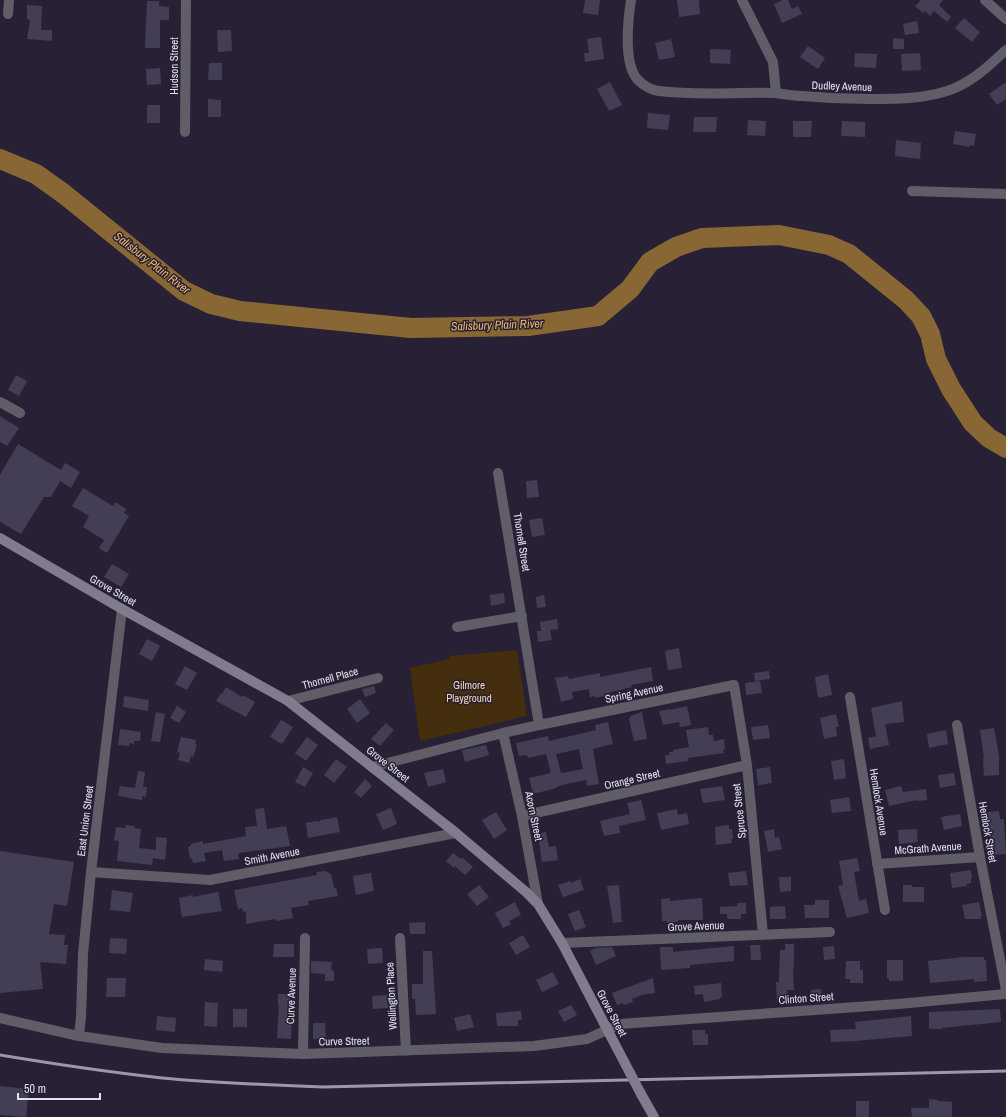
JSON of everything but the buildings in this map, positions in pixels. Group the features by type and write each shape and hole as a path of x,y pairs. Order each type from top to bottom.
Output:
{"main road":[{"name":"Grove Street","path":"0,538 122,609 288,701 456,833 526,892 538,904 562,943 654,1117"}],"street":[{"path":"8,14 9,0"},
{"name":"Hudson Street","path":"185,132 186,0"},
{"name":"Dudley Avenue","path":"631,0 628,26 630,64 635,76 644,85 649,88 662,91 696,93 776,93 832,98 909,98 934,95 959,86 970,80 1006,50"},
{"path":"742,0 773,62 776,93"},
{"path":"985,0 1006,18"},
{"path":"912,191 1006,194"},
{"path":"0,402 20,413"},
{"name":"Thornell Street","path":"498,473 522,616"},
{"name":"East Union Street","path":"79,1036 83,954 91,872 122,609"},
{"path":"457,627 522,616 539,725"},
{"name":"Thornell Place","path":"288,701 378,678"},
{"name":"Spring Avenue","path":"372,767 502,733 734,685"},
{"name":"Spruce Street","path":"734,685 747,765 763,935"},
{"name":"Hemlock Avenue","path":"850,697 885,910"},
{"name":"Hemlock Street","path":"957,725 980,857 1006,990"},
{"name":"Acorn Street","path":"502,733 522,816 538,904"},
{"name":"Orange Street","path":"522,816 747,765"},
{"name":"Smith Avenue","path":"91,872 210,880 456,833"},
{"name":"McGrath Avenue","path":"877,864 980,857"},
{"name":"Grove Avenue","path":"562,943 830,932"},
{"name":"Curve Avenue","path":"302,1054 305,938"},
{"name":"Wellington Place","path":"400,938 406,1051"},
{"name":"Clinton Street","path":"608,1029 620,1024 644,1021 898,1004 1006,994"},
{"name":"Curve Street","path":"0,1018 79,1036 162,1048 302,1054 534,1046 587,1039 608,1029"}],"green space":[{"name":"Gilmore Playground","path":"517,650 527,716 420,741 410,668 449,659 450,656"}],"waterway":[{"name":"Salisbury Plain River","path":"0,159 36,174 64,194 184,291 211,304 240,311 411,328 528,326 598,316 630,289 650,262 676,247 702,238 779,235 829,245 849,254 906,300 921,316 930,334 936,359 951,389 973,423 989,438 1006,448"}],"railway":[{"path":"0,1055 81,1068 162,1078 222,1083 323,1087 1006,1071"}]}
